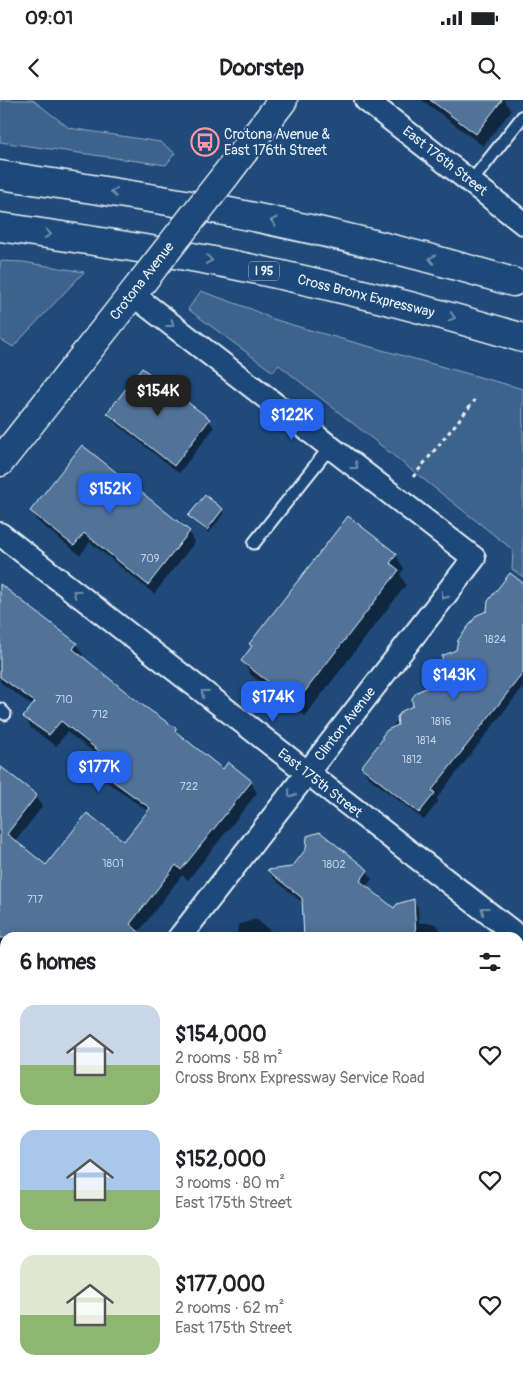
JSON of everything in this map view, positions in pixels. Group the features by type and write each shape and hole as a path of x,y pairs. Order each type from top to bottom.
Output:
{"main road":[{"name":"Crotona Avenue","path":"0,462 282,100"},
{"path":"0,175 138,196 253,217 379,245 513,282"},
{"name":"Cross Bronx Expressway","path":"0,227 148,250 276,274 413,307 523,338"}],"street":[{"name":"East 176th Street","path":"366,100 523,222"},
{"path":"137,288 330,447"},
{"name":"Clinton Avenue","path":"184,932 474,558 330,447"},
{"name":"East 175th Street","path":"0,534 513,932"}],"lane":[{"path":"471,182 523,116"},
{"path":"254,543 330,447"}],"path":[{"path":"413,477 475,400"}],"shaded area":[{"path":"0,100 33,100 69,128 160,142 175,153 166,165 0,142"},
{"path":"0,261 23,262 84,272 13,347 0,339"},
{"path":"201,291 270,318 306,329 523,389 523,577 512,569 513,550 279,365 273,372 188,309"}],"building":[{"path":"430,100 502,100 476,134"},
{"path":"142,368 210,419 174,466 107,413"},
{"path":"82,445 190,531 148,585 84,533 74,546 30,511"},
{"path":"205,495 223,509 207,530 188,516"},
{"path":"348,516 397,554 390,563 399,570 296,703 241,661 252,646 249,644"},
{"path":"510,573 523,583 523,673 432,790 435,793 419,813 361,767 382,740 382,736 387,730 398,725 397,717 402,711 413,706 412,698 417,692 428,687 428,678 432,672 443,668 442,656 456,650 458,640 477,615 487,611 488,601"},
{"path":"0,584 77,643 73,649 141,704 177,729 175,731 223,769 228,762 252,781 181,870 176,865 130,924 139,932 0,932 0,766 37,795 7,834 46,865 87,813 124,841 150,808 95,768 104,755 61,721 49,735 23,717 35,702 0,677"},
{"path":"320,832 368,870 360,881 394,908 397,904 414,899 416,932 304,932 302,898 267,870 292,867 306,849 307,836"}],"place":[{"name":"Crotona Avenue & East 176th Street","path":"205,142"}]}
